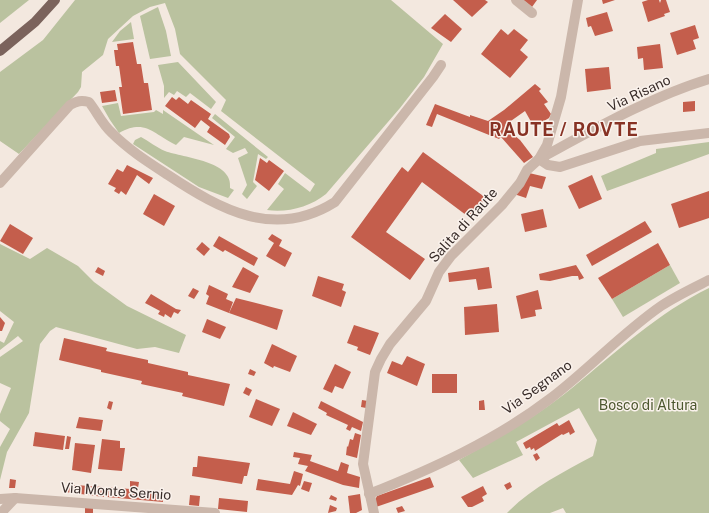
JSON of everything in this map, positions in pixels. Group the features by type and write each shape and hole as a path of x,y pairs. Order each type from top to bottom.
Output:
{"main road":[{"path":"0,51 35,22 55,0"}],"street":[{"path":"516,0 532,13"},
{"name":"Salita di Raute","path":"371,511 363,464 375,372 381,359 426,301 439,272 451,256 502,204 520,182 527,170 539,160 548,146 561,97 578,0"},
{"path":"0,183 70,105 76,101 84,100 89,102 110,132 126,147 197,194 235,213 270,220 302,218 319,212 335,202 433,77 440,64"},
{"name":"Via Risano","path":"539,160 588,133 645,105 675,91 709,79"},
{"path":"539,160 548,165 560,167 640,141 709,133"},
{"name":"Via Segnano","path":"369,494 425,471 473,447 513,423 550,398 661,306 709,280"},
{"path":"1,513 15,498"},
{"name":"Via Monte Sernio","path":"0,499 15,498 215,513"}],"green space":[{"path":"0,0 29,0 0,23"},
{"path":"75,0 391,0 443,44 424,77 400,108 326,194 320,199 306,206 290,210 275,211 267,210 284,189 278,184 285,173 310,192 315,184 221,111 226,100 180,54 175,29 165,3 150,7 133,16 108,39 103,55 82,72 81,87 78,92 19,154 0,141 0,72 43,40"},
{"path":"158,7 166,31 171,56 150,59 140,16"},
{"path":"131,22 134,39 112,42 120,31"},
{"path":"178,62 216,102 211,109 190,93 186,97 177,91 174,95 169,92 164,98 164,86 158,65"},
{"path":"118,103 121,116 154,112 156,110 163,114 163,110 214,145 184,137 176,145 149,130 136,127 119,133 102,106"},
{"path":"215,114 268,157 266,159 258,154 253,182 257,186 247,199 242,194 247,185 238,158 248,153 245,148 233,153 226,149 235,137 212,118"},
{"path":"141,137 165,151 216,166 224,172 229,179 230,188 234,190 228,198 199,187 133,144 135,140"},
{"path":"709,142 709,154 607,191 601,176 656,153 656,149"},
{"path":"0,244 30,259 47,248 78,266 94,282 127,306 186,335 179,353 155,347 137,349 56,327 50,331 40,344 29,413 7,452 0,480 0,447 10,429 0,421 0,414 11,388 0,383 0,357 23,341 18,336 0,350 0,341 4,343 14,322 0,311"},
{"path":"670,265 680,283 623,317 612,299"},
{"name":"Bosco di Altura","path":"709,288 709,513 566,513 563,508 550,513 507,513 536,489 593,456 597,440 579,408 516,442 523,455 473,478 459,460 545,408 655,321 690,298"}],"building":[{"path":"453,0 485,0 488,2 472,17"},
{"path":"523,0 537,0 532,7"},
{"path":"602,0 615,0 603,4"},
{"path":"648,0 659,0 660,3 661,0 666,0 670,12 664,14 665,16 648,22 642,2"},
{"path":"607,12 613,31 595,36 591,26 588,27 586,18"},
{"path":"445,14 462,29 451,42 431,28"},
{"path":"695,25 699,38 693,40 696,49 677,55 670,33"},
{"path":"501,29 508,35 514,29 528,40 520,50 528,57 510,78 481,54"},
{"path":"133,42 137,64 141,64 144,83 148,83 152,110 123,114 119,87 122,87 119,66 116,66 114,50 118,50 117,44"},
{"path":"660,44 663,68 644,70 643,58 638,59 637,47"},
{"path":"609,67 611,89 587,92 585,69"},
{"path":"535,84 541,89 539,91 548,102 544,104 551,114 549,118 534,127 525,111 505,125 508,130 520,140 533,157 524,163 501,137 499,139 437,114 432,127 426,125 435,104 470,117 470,115 488,121 504,110"},
{"path":"115,90 117,101 102,103 100,92"},
{"path":"172,97 176,100 179,97 188,104 191,100 211,114 208,119 229,134 230,137 225,145 207,132 210,127 201,120 195,128 165,106"},
{"path":"695,101 695,111 683,112 683,102"},
{"path":"423,152 486,198 470,218 422,182 386,232 425,259 410,280 351,237 402,167 408,172"},
{"path":"260,158 267,163 269,160 284,171 269,191 255,180"},
{"path":"127,165 153,178 149,184 137,175 126,195 121,191 119,194 114,191 116,188 108,184 117,169 123,172"},
{"path":"529,173 546,177 542,189 530,186 526,198 514,194"},
{"path":"592,175 602,199 579,209 568,186"},
{"path":"709,191 709,218 679,228 671,204"},
{"path":"154,194 175,206 164,226 143,214"},
{"path":"543,209 547,227 525,232 521,214"},
{"path":"645,221 652,232 592,266 586,255"},
{"path":"10,224 33,238 23,254 0,241"},
{"path":"272,234 282,240 279,246 292,253 285,267 266,256 274,243 268,239"},
{"path":"219,236 258,258 254,266 225,250 223,252 213,246"},
{"path":"202,242 210,249 204,256 196,249"},
{"path":"658,243 670,265 612,299 598,278"},
{"path":"576,265 584,278 579,280 578,276 572,276 550,281 540,280 539,274"},
{"path":"98,267 105,271 103,276 95,272"},
{"path":"243,267 259,276 250,293 232,287"},
{"path":"489,267 492,288 478,290 476,279 449,282 448,273"},
{"path":"318,276 344,284 342,290 346,292 341,307 312,296"},
{"path":"209,285 228,294 226,299 233,302 229,313 206,304 209,296 206,294"},
{"path":"193,288 199,291 194,299 188,296"},
{"path":"538,290 542,309 535,310 536,316 521,319 516,296"},
{"path":"151,294 176,309 181,310 178,314 174,312 171,318 165,314 164,317 158,314 160,311 145,303"},
{"path":"236,298 283,310 277,330 229,313"},
{"path":"497,304 499,332 465,335 464,307"},
{"path":"0,317 5,323 2,331 0,331"},
{"path":"207,319 226,327 220,339 202,332"},
{"path":"354,325 379,333 370,355 357,350 358,347 347,343"},
{"path":"64,338 107,348 106,351 148,360 148,363 188,372 188,375 230,384 224,406 182,396 183,393 141,384 142,381 101,372 101,370 59,360"},
{"path":"272,344 297,356 290,372 274,366 273,368 264,363"},
{"path":"407,356 425,364 417,386 387,373 392,361 402,365"},
{"path":"335,364 351,372 343,389 335,386 332,393 323,389"},
{"path":"250,369 256,372 254,376 248,374"},
{"path":"432,374 457,374 457,393 432,393"},
{"path":"246,387 252,390 249,396 243,393"},
{"path":"256,399 280,409 272,426 249,417"},
{"path":"362,400 368,401 366,408 361,407"},
{"path":"484,400 485,410 479,410 479,401"},
{"path":"109,401 113,402 111,410 107,408"},
{"path":"321,401 363,422 361,431 352,427 350,431 346,429 348,425 326,415 327,413 318,408"},
{"path":"293,412 317,424 311,435 287,426"},
{"path":"79,417 103,420 101,431 76,428"},
{"path":"569,420 575,432 570,435 569,432 563,435 562,434 535,451 534,448 531,450 530,447 526,449 523,443 557,423 559,426"},
{"path":"35,432 65,436 63,450 33,446"},
{"path":"355,433 361,435 357,458 346,455 347,446 348,447 350,439 353,440"},
{"path":"67,436 71,437 69,449 65,449"},
{"path":"102,439 120,441 120,448 125,448 122,471 98,469"},
{"path":"75,443 95,445 91,473 72,470"},
{"path":"294,452 312,455 310,461 338,471 341,462 349,465 347,473 360,477 359,488 343,485 305,471 308,466 298,464 300,458 293,457"},
{"path":"537,453 540,458 536,461 533,455"},
{"path":"198,456 250,463 247,476 244,476 242,484 192,476 193,467 197,467"},
{"path":"294,471 303,474 300,486 298,485 292,495 256,490 258,479 290,484"},
{"path":"430,477 434,487 376,507 374,502 377,496"},
{"path":"10,479 16,480 15,488 9,488"},
{"path":"130,481 139,482 138,488 130,488"},
{"path":"304,481 312,483 309,492 301,489"},
{"path":"510,482 512,487 507,490 504,485"},
{"path":"75,485 104,487 104,497 65,492 66,486"},
{"path":"483,486 487,494 482,497 484,501 472,507 468,507 461,497"},
{"path":"109,487 161,492 163,493 163,502 107,497"},
{"path":"360,494 362,510 356,513 350,513 348,496"},
{"path":"190,495 200,496 199,506 189,505"},
{"path":"331,495 337,498 336,501 329,499"},
{"path":"219,498 248,501 247,512 218,509"},
{"path":"330,505 337,508 336,511 328,513"},
{"path":"402,506 405,511 398,513 396,508"},
{"path":"85,507 93,508 93,513 85,513"}],"district":[{"name":"RAUTE / ROVTE","path":"564,130"}]}
